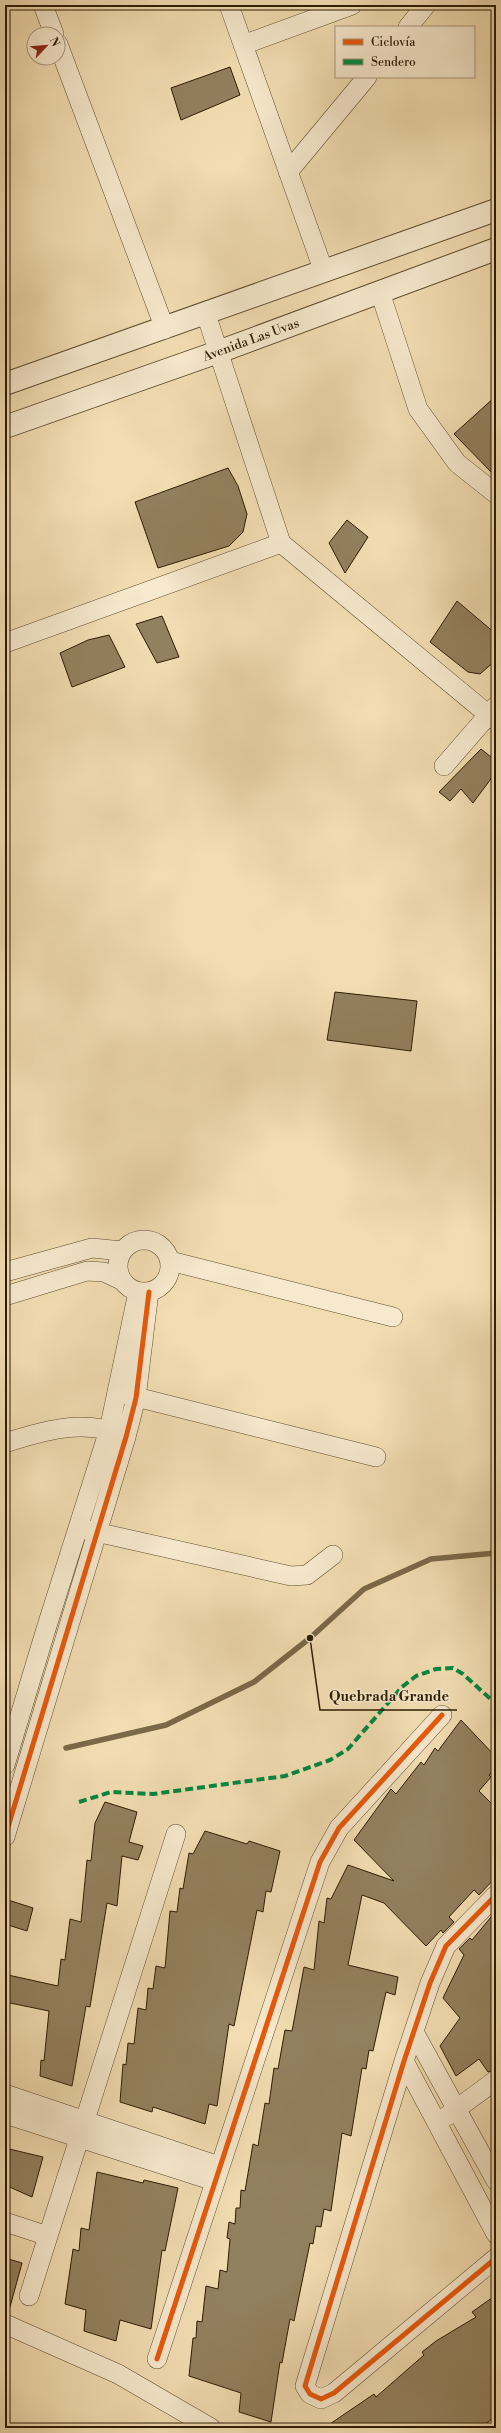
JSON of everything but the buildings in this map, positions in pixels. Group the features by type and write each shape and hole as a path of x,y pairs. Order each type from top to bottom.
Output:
{"street":[{"path":"43,5 51,26"},
{"path":"229,5 324,272"},
{"path":"243,45 352,5"},
{"path":"409,26 426,5"},
{"path":"66,65 165,329"},
{"path":"288,172 366,78"},
{"path":"5,384 165,329 496,210"},
{"name":"Avenida Las Uvas","path":"5,427 218,352 496,249"},
{"path":"380,292 418,409 457,463 496,494"},
{"path":"206,314 281,543 493,714 444,766"},
{"path":"5,643 281,543"},
{"path":"5,1296 87,1271 104,1272 136,1288 157,1290 166,1281 171,1269 170,1261 167,1252 153,1241 136,1240 122,1251 118,1266 136,1288 136,1398 98,1534 5,1837"},
{"path":"5,1272 92,1248 122,1251"},
{"path":"170,1261 393,1317"},
{"path":"5,1765 58,1590 109,1430 136,1288"},
{"path":"117,1392 376,1457"},
{"path":"5,1443 74,1426 109,1430 126,1437"},
{"path":"78,1528 98,1534 291,1576 307,1575 333,1555"},
{"path":"58,1590 78,1596"},
{"path":"157,2359 320,1862 340,1828 442,1715"},
{"path":"29,2296 176,1834"},
{"path":"496,1895 446,1946 430,1983 404,2061 305,2386 310,2394 321,2399 334,2393 496,2258"},
{"path":"414,2032 496,2181"},
{"path":"404,2061 496,2234"},
{"path":"437,2122 496,2080"},
{"path":"6,2096 85,2121 217,2173"},
{"path":"5,2114 79,2138 217,2173"},
{"path":"5,2222 48,2236"},
{"path":"5,2324 118,2374 211,2428"}],"waterway":[{"path":"66,1748 166,1725 254,1682 310,1638 364,1589 431,1559 496,1553"}],"marked path":[{"path":"79,1802 111,1792 153,1794 285,1776 330,1760 348,1749 402,1687 416,1676 436,1669 453,1668 463,1674 496,1704"}],"cycle path":[{"path":"5,1837 126,1437 136,1398 149,1292"},
{"path":"157,2359 320,1862 339,1828 442,1715"},
{"path":"496,1895 446,1946 430,1983 404,2061 305,2386 310,2394 321,2399 334,2393 496,2258"}],"place":[{"name":"Quebrada Grande","path":"310,1638"}]}
